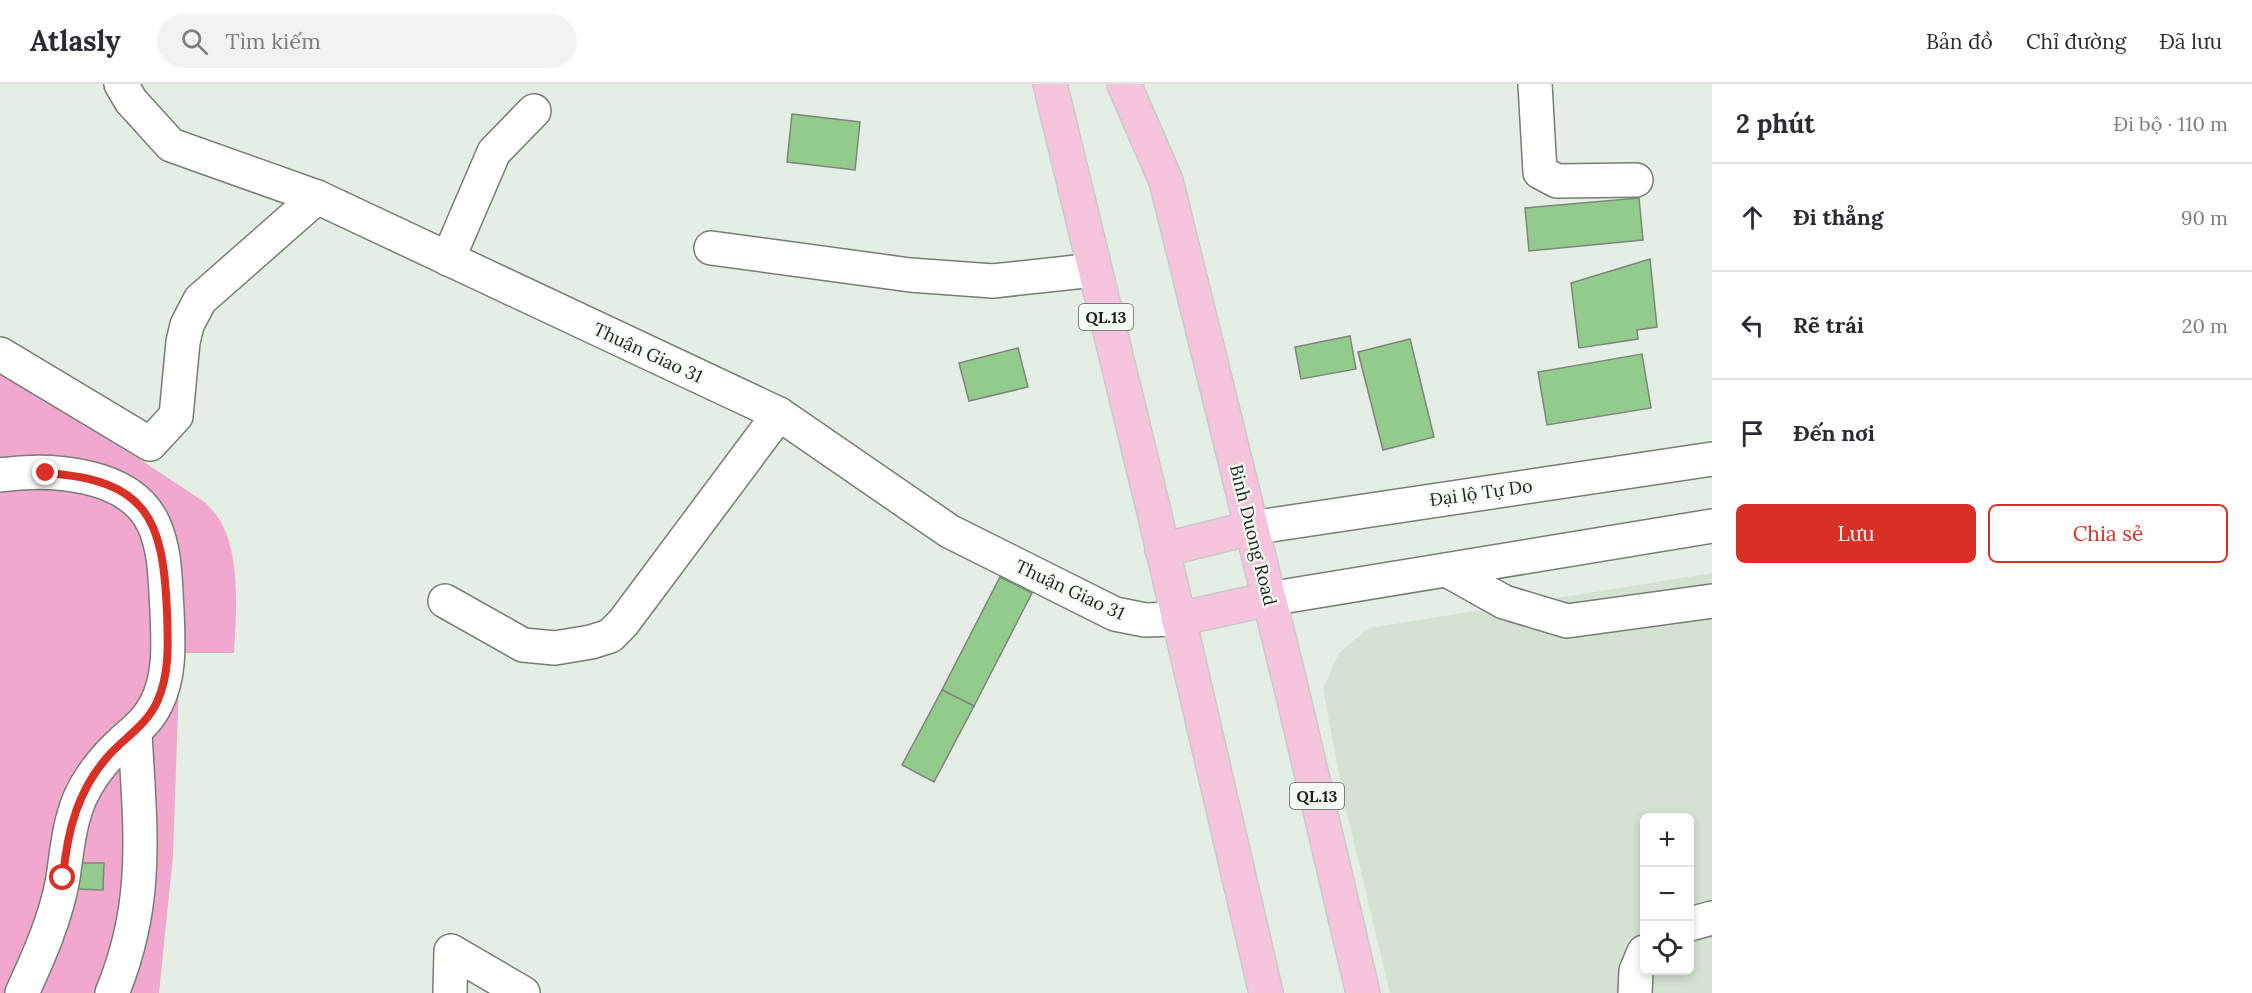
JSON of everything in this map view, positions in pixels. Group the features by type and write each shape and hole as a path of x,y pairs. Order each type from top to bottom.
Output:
{"highway":[{"name":"QL.13","path":"1050,84 1266,993"},
{"name":"Binh Duong Road","path":"1124,84 1166,181 1363,993"},
{"path":"1162,550 1251,528"},
{"path":"1178,619 1269,599"}],"street":[{"name":"Thuận Giao 31","path":"121,84 131,101 171,145 317,197 779,414 949,531 1115,614 1145,620 1178,619"},
{"path":"1535,84 1540,172 1557,181 1636,180"},
{"path":"448,259 494,152 534,111"},
{"path":"0,354 150,444 176,416 183,342 187,325 200,300 317,197"},
{"path":"711,248 910,275 993,280 1094,270"},
{"path":"445,601 523,645 555,648 610,636 623,623 779,414"},
{"name":"Đại lộ Tự Do","path":"1251,528 1712,459"},
{"path":"0,475 46,473 88,478 125,494 142,507 154,524 162,550 165,582 166,670 156,705 135,733 105,759 80,798 69,831 55,908 44,944 22,993"},
{"path":"1269,599 1712,526"},
{"path":"1447,570 1504,602 1567,621 1712,601"},
{"path":"1538,614 1712,583"},
{"path":"112,993 132,937 141,872 135,733"},
{"path":"1694,923 1712,918"},
{"path":"450,993 451,951 523,993"},
{"path":"1635,993 1636,971 1640,962"}],"shaded area":[{"path":"0,367 206,503 221,522 232,552 236,586 234,653 180,653 173,856 159,993 0,993"},
{"path":"1712,573 1712,993 1390,993 1344,801 1323,689 1339,653 1369,628"}],"building":[{"path":"792,114 860,122 855,170 787,162"},
{"path":"1639,198 1643,240 1529,251 1525,208"},
{"path":"1650,259 1657,327 1637,330 1638,339 1579,348 1571,283"},
{"path":"1350,336 1356,369 1301,379 1295,347"},
{"path":"1410,339 1434,437 1383,450 1358,352"},
{"path":"1018,348 1028,387 969,401 959,363"},
{"path":"1642,354 1651,408 1547,425 1538,372"},
{"path":"1000,577 1032,593 974,706 942,690"},
{"path":"942,690 974,706 934,782 902,765"},
{"path":"76,863 104,863 103,890 76,889"}],"route":[{"path":"46,473 88,478 107,484 142,507 154,524 162,550 168,646 163,688 156,705 135,733 105,759 80,798 71,823 63,878"}]}
